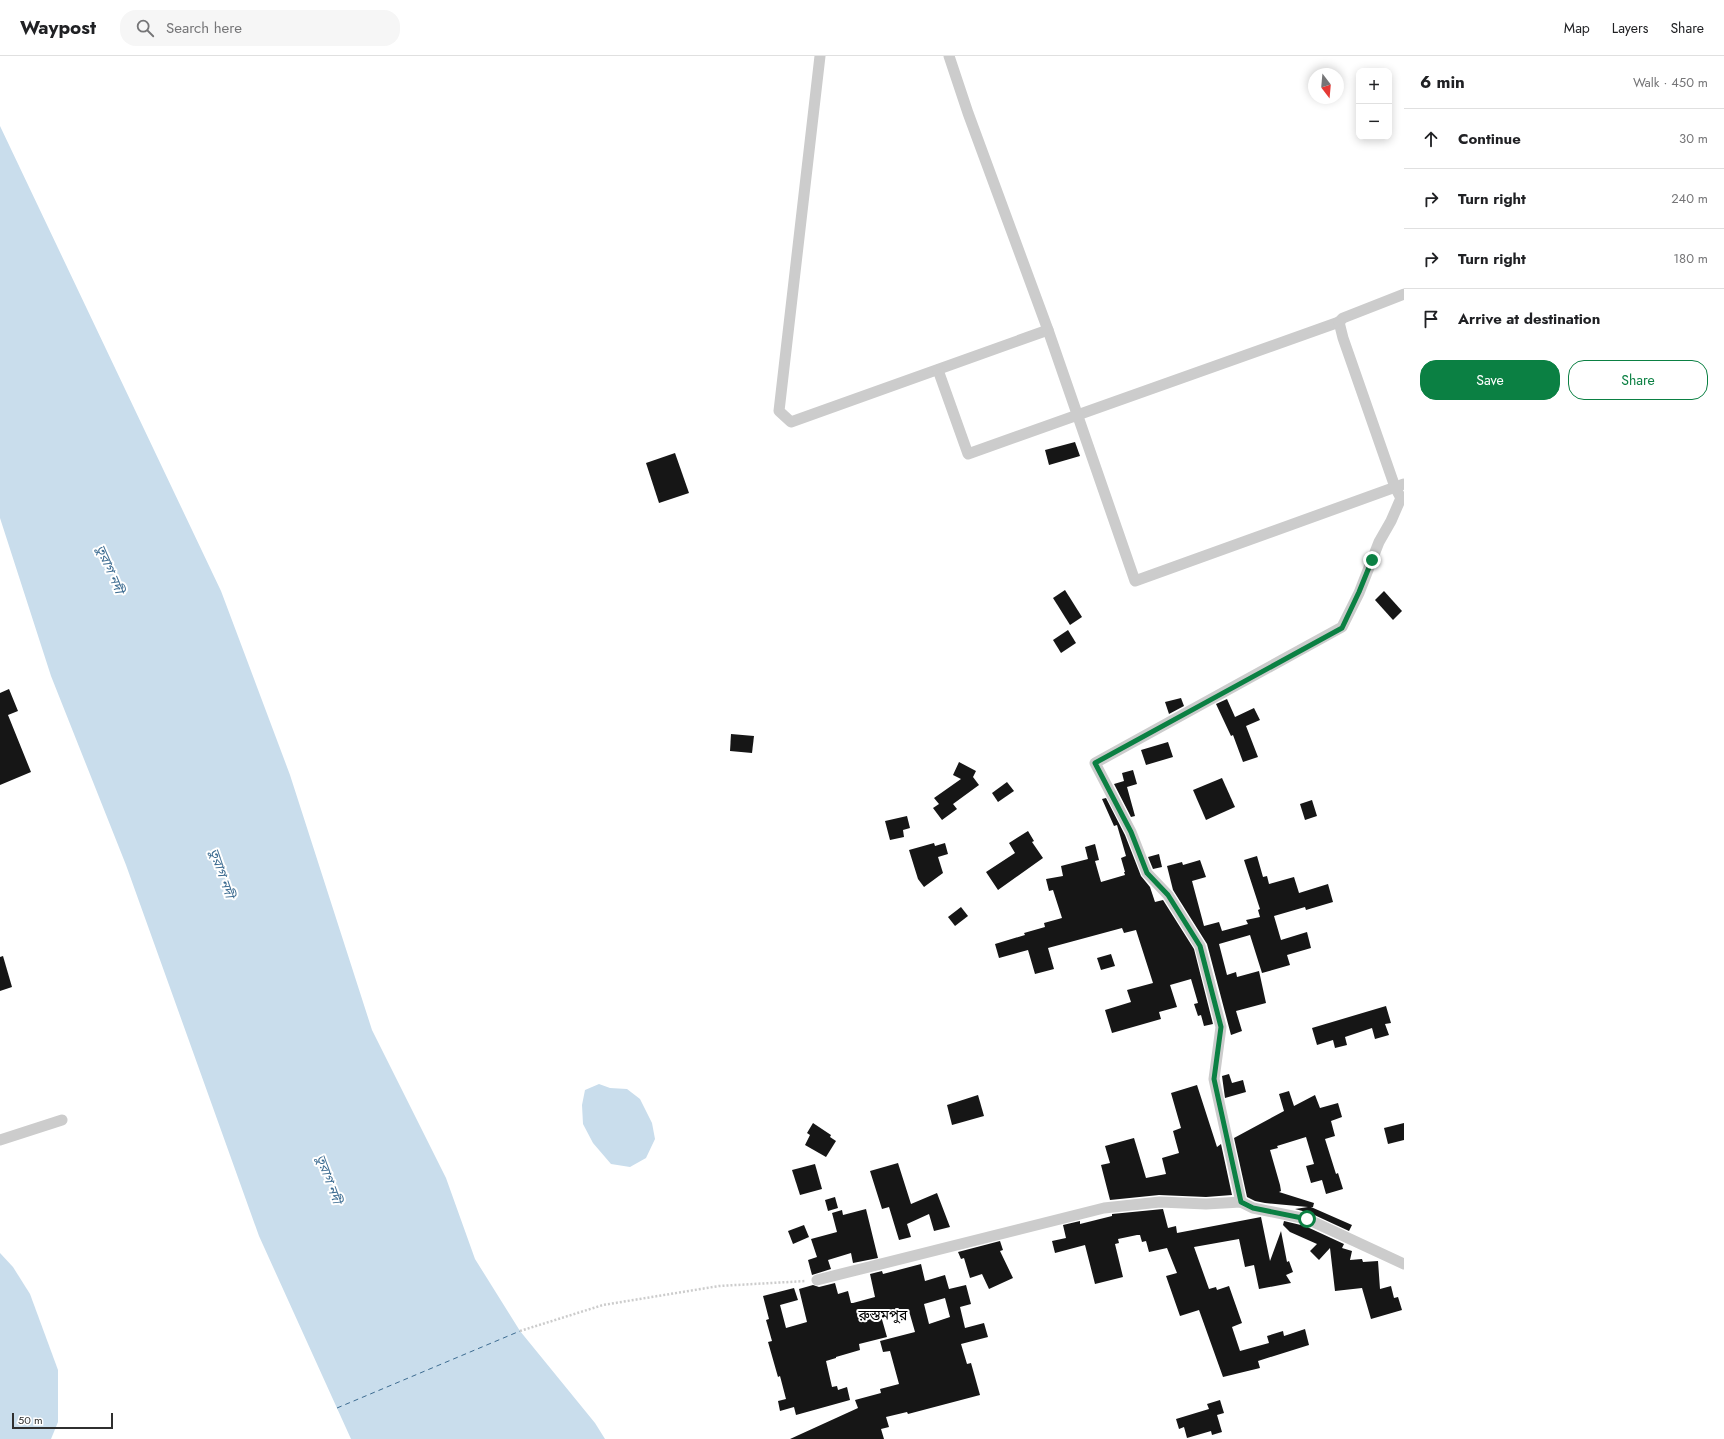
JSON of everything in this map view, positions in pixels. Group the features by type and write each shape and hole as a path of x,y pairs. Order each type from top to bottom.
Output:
{"street":[{"path":"820,56 779,411 791,422 1048,330"},
{"path":"949,56 968,113 1048,330 1135,581 1400,485"},
{"path":"938,370 968,454 1339,322 1342,318 1404,294"},
{"path":"1241,1202 1214,1079 1221,1027 1200,946 1168,895 1147,873 1131,832 1095,763 1342,628 1359,592 1379,542 1391,522 1401,498 1400,485 1343,338 1339,322"},
{"path":"0,1140 62,1120"},
{"path":"817,1280 1104,1208 1160,1202 1206,1204 1241,1202 1253,1208 1307,1219 1404,1264"}],"path":[{"path":"520,1331 603,1304 719,1286 817,1280"}],"water":[{"name":"তুরাগ নদী","path":"0,126 221,591 290,775 372,1030 446,1178 475,1259 520,1331 595,1423 605,1439 351,1439 259,1236 126,865 51,676 0,518"},
{"path":"599,1084 610,1088 627,1089 640,1099 652,1123 655,1139 646,1158 630,1167 611,1164 593,1143 583,1124 582,1105 585,1090"},
{"path":"0,1253 13,1267 30,1294 58,1370 58,1422 51,1439 0,1439"}],"building":[{"path":"1075,442 1080,456 1049,465 1045,450"},
{"path":"675,453 689,493 659,503 646,463"},
{"path":"1065,590 1082,617 1070,625 1053,598"},
{"path":"1384,591 1402,611 1393,620 1375,600"},
{"path":"1068,630 1076,643 1061,653 1053,640"},
{"path":"9,689 18,711 8,715 31,772 0,785 0,693"},
{"path":"1181,698 1184,706 1169,714 1165,702"},
{"path":"1227,699 1235,717 1254,708 1260,720 1246,726 1258,757 1243,762 1233,735 1231,736 1216,704"},
{"path":"731,734 754,736 752,753 730,751"},
{"path":"1168,742 1173,757 1146,765 1141,750"},
{"path":"959,762 976,771 973,777 979,785 953,804 957,809 942,820 933,808 939,804 934,798 961,779 953,775"},
{"path":"1133,770 1137,784 1127,787 1135,816 1131,817 1114,784 1124,781 1122,773"},
{"path":"1222,778 1235,807 1206,820 1193,790"},
{"path":"1007,782 1014,791 998,802 992,793"},
{"path":"1106,798 1125,835 1141,876 1150,887 1155,902 1163,900 1194,949 1213,1024 1204,1026 1201,1015 1198,1016 1194,1004 1198,1003 1191,979 1170,985 1177,1007 1159,1012 1161,1019 1112,1033 1105,1010 1131,1002 1127,990 1153,983 1136,930 1124,933 1122,928 1048,948 1054,969 1035,974 1028,950 999,958 995,944 1025,935 1024,933 1045,927 1044,923 1062,918 1053,890 1049,891 1046,879 1063,876 1061,866 1088,859 1085,847 1095,844 1099,860 1095,861 1101,882 1125,875 1121,858 1126,856 1117,825 1114,826 1102,799"},
{"path":"1312,800 1317,816 1305,820 1300,804"},
{"path":"907,816 910,828 903,830 904,837 890,840 885,821"},
{"path":"1028,831 1034,841 1032,842 1043,858 998,890 986,872 1015,853 1009,843"},
{"path":"934,843 935,846 945,843 948,854 938,857 943,873 924,887 918,879 909,850"},
{"path":"1159,854 1162,867 1153,869 1148,857"},
{"path":"1257,856 1263,877 1267,876 1269,884 1294,877 1299,893 1328,884 1333,902 1306,910 1305,907 1274,916 1281,940 1307,932 1311,948 1287,955 1290,965 1262,973 1250,935 1219,944 1227,975 1236,972 1237,977 1259,971 1266,1003 1236,1011 1242,1031 1231,1035 1207,944 1173,890 1167,866 1182,862 1183,865 1200,860 1206,877 1192,881 1204,926 1219,922 1222,931 1248,924 1246,920 1260,917 1258,910 1260,909 1244,860"},
{"path":"961,907 968,916 955,926 948,917"},
{"path":"1111,954 1115,966 1101,970 1097,958"},
{"path":"3,956 12,987 0,991 0,957"},
{"path":"1386,1006 1391,1023 1385,1024 1389,1035 1375,1039 1372,1028 1345,1037 1347,1045 1335,1048 1333,1040 1317,1045 1312,1028"},
{"path":"1229,1074 1232,1083 1243,1080 1246,1092 1225,1098 1222,1076"},
{"path":"1197,1085 1217,1147 1221,1144 1232,1195 1206,1197 1159,1195 1110,1200 1101,1165 1110,1163 1105,1146 1134,1138 1146,1178 1166,1174 1162,1158 1179,1153 1173,1131 1181,1128 1171,1093"},
{"path":"1289,1091 1294,1106 1315,1095 1320,1108 1338,1103 1342,1117 1331,1121 1335,1136 1325,1139 1336,1174 1338,1173 1343,1189 1326,1194 1322,1180 1311,1183 1306,1166 1314,1164 1306,1137 1277,1146 1278,1148 1270,1150 1280,1185 1281,1191 1279,1192 1314,1203 1313,1207 1311,1207 1352,1225 1349,1231 1310,1213 1295,1209 1308,1207 1265,1203 1255,1201 1247,1197 1234,1138 1284,1111 1279,1094"},
{"path":"978,1095 984,1116 952,1125 947,1105"},
{"path":"813,1123 831,1135 830,1137 836,1141 826,1157 805,1145 810,1135 807,1133"},
{"path":"1404,1123 1404,1140 1388,1144 1384,1128"},
{"path":"898,1163 911,1204 937,1193 950,1227 934,1231 929,1214 907,1224 911,1237 899,1240 889,1207 882,1209 870,1171"},
{"path":"815,1164 822,1189 800,1195 792,1170"},
{"path":"835,1197 838,1208 828,1211 825,1200"},
{"path":"866,1209 878,1258 853,1263 851,1253 828,1260 831,1269 812,1275 808,1260 817,1257 811,1239 837,1232 832,1213 842,1210 843,1215"},
{"path":"1163,1209 1168,1228 1176,1226 1177,1233 1261,1217 1270,1261 1281,1231 1287,1262 1289,1261 1293,1272 1286,1275 1291,1283 1259,1289 1254,1265 1245,1267 1239,1239 1194,1247 1209,1289 1216,1287 1217,1290 1229,1286 1242,1323 1232,1327 1240,1351 1269,1343 1267,1336 1283,1331 1284,1336 1305,1329 1309,1345 1258,1361 1260,1368 1223,1377 1199,1310 1180,1316 1166,1276 1177,1273 1167,1248 1149,1252 1146,1241 1142,1242 1140,1235 1118,1239 1119,1243 1115,1244 1123,1277 1095,1284 1085,1245 1055,1253 1052,1241 1066,1238 1063,1225 1080,1221 1080,1224 1112,1216 1112,1214"},
{"path":"1284,1221 1305,1226 1344,1244 1342,1248 1352,1251 1350,1260 1362,1259 1363,1262 1378,1261 1380,1289 1391,1286 1394,1298 1398,1297 1402,1310 1371,1319 1362,1288 1335,1291 1330,1248 1319,1260 1310,1251 1317,1244 1290,1232 1283,1225"},
{"path":"804,1225 809,1237 793,1244 788,1231"},
{"path":"1000,1241 1003,1250 1000,1251 1013,1278 989,1289 982,1274 970,1278 964,1258 961,1259 958,1252"},
{"path":"921,1264 925,1281 945,1275 949,1289 966,1285 971,1304 960,1307 965,1328 984,1323 988,1337 961,1344 967,1364 971,1363 980,1395 908,1414 907,1412 886,1417 889,1427 881,1429 884,1439 790,1439 858,1408 855,1400 881,1393 880,1389 899,1384 890,1351 883,1352 880,1341 915,1332 909,1311 907,1312 907,1309 881,1316 887,1337 859,1344 860,1350 826,1361 832,1387 837,1386 838,1390 847,1387 850,1400 796,1415 794,1407 780,1411 778,1401 786,1399 780,1376 778,1377 768,1342 772,1341 766,1320 769,1319 763,1296 794,1288 798,1300 780,1305 786,1328 807,1322 799,1289 813,1285 819,1287 835,1283 838,1294 848,1291 851,1303 853,1303 875,1297 870,1274 882,1271 883,1274","holes":["945,1298 950,1317 929,1324 924,1304"]},
{"path":"1220,1400 1224,1413 1217,1415 1222,1432 1212,1435 1211,1431 1187,1438 1184,1427 1179,1429 1176,1419 1209,1409 1207,1404"}],"ferry route":[{"path":"337,1408 520,1331"}],"district":[{"name":"রুস্তমপুর","path":"883,1315"}],"route":[{"path":"1307,1219 1253,1208 1241,1202 1214,1079 1221,1027 1200,946 1168,895 1147,873 1131,832 1095,763 1342,628 1372,560"}]}
